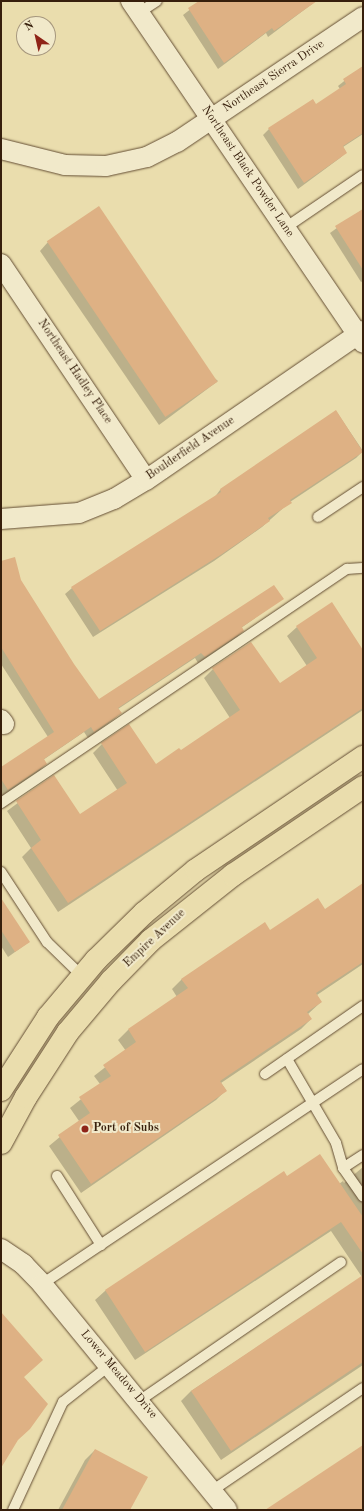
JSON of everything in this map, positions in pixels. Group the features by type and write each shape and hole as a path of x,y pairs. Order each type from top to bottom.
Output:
{"highway":[{"path":"1,1090 48,1017 82,976 144,913 196,870 363,757"},
{"name":"Empire Avenue","path":"1,1143 23,1102 68,1032 111,981 151,940 228,879 363,787"}],"street":[{"name":"Northeast Black Powder Lane","path":"136,7 285,228 361,336"},
{"name":"Northeast Sierra Drive","path":"1,150 65,165 106,166 147,157 212,119 363,17"},
{"name":"Northeast Hadley Place","path":"1,264 146,480"},
{"name":"Boulderfield Avenue","path":"1,519 79,513 114,499 146,480 361,336"},
{"name":"Lower Meadow Drive","path":"1,1249 23,1264 42,1284 213,1490 227,1510"}],"lane":[{"path":"136,7 157,1"},
{"path":"285,228 363,175"},
{"path":"318,517 363,487"},
{"path":"1,803 347,569 363,568"},
{"path":"1,872 46,942 82,976"},
{"path":"265,1074 363,1006"},
{"path":"287,1059 336,1143 343,1168 363,1197"},
{"path":"42,1284 363,1069"},
{"path":"343,1168 363,1154"},
{"path":"57,1176 101,1245"},
{"path":"139,1401 341,1262"},
{"path":"13,1510 64,1402 110,1365"},
{"path":"213,1490 363,1388"}],"building":[{"path":"199,1 317,1 274,31 272,28 224,63 188,8"},
{"path":"363,66 363,133 343,146 347,153 304,183 268,128 313,99 316,104 346,84 343,79"},
{"path":"99,206 218,382 165,417 47,241"},
{"path":"363,209 363,270 335,226"},
{"path":"336,410 363,452 290,500 292,503 268,518 270,521 222,554 100,631 71,587 221,492 220,489"},
{"path":"15,557 21,580 74,664 99,699 274,585 284,599 242,627 244,631 205,657 201,653 118,708 122,713 94,732 91,727 44,759 47,764 8,790 1,779 1,767 54,732 1,647 1,561"},
{"path":"332,602 363,650 363,708 68,903 31,848 41,840 16,801 54,775 80,814 127,783 101,743 129,724 156,764 179,748 181,750 240,710 212,668 251,642 280,683 317,658 296,626"},
{"path":"363,883 363,962 316,993 322,1002 307,1012 312,1019 220,1081 227,1091 91,1184 58,1135 90,1113 79,1097 111,1076 103,1065 136,1042 128,1029 188,988 181,979 265,922 270,930 318,898 325,909"},
{"path":"1,898 30,942 15,952 1,930"},
{"path":"320,1154 363,1217 363,1254 341,1222 145,1352 105,1290 284,1171 287,1176"},
{"path":"363,1275 363,1362 231,1451 191,1391"},
{"path":"1,1312 43,1360 24,1377 48,1404 30,1429 18,1440 1,1468"},
{"path":"363,1445 363,1510 265,1510"},
{"path":"95,1449 148,1477 130,1510 62,1510"}],"place":[{"name":"Port of Subs","path":"85,1129"}]}
